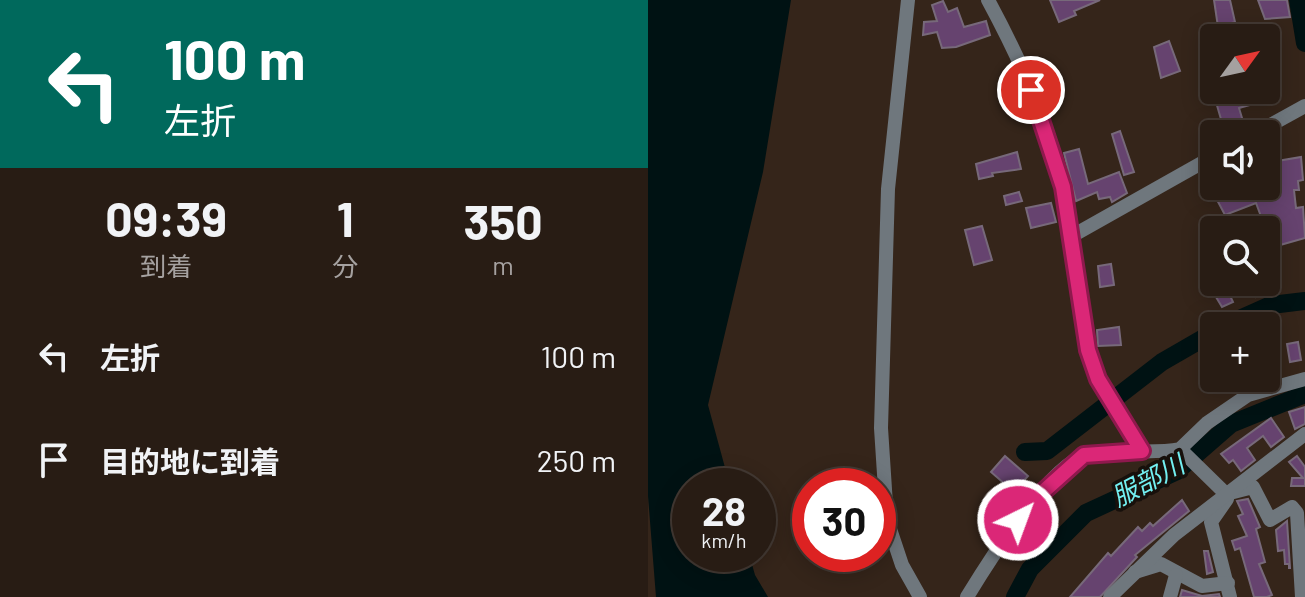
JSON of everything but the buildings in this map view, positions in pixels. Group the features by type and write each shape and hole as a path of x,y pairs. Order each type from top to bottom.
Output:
{"street":[{"path":"908,0 888,189 881,428 887,520 902,565 920,597"},
{"path":"988,0 1043,118 1063,187 1088,350 1107,393 1142,451"},
{"path":"1280,120 1305,106"},
{"path":"1072,236 1200,164"},
{"path":"967,597 1009,530 1035,499 1084,455 1181,450 1207,423 1248,395 1305,379"},
{"path":"1110,597 1131,573 1305,434"},
{"path":"1181,450 1228,494"},
{"path":"1131,573 1161,564 1176,575 1202,586 1229,590 1211,522 1228,494 1253,487 1270,520 1292,507 1297,513 1302,597"},
{"path":"1170,597 1176,575"}],"shaded area":[{"path":"648,0 791,0 763,172 708,405 725,468 672,468 672,572 754,572 768,597 656,597 648,496"}],"waterway":[{"path":"1298,0 1305,43"},
{"path":"1255,312 1271,305 1305,301"},
{"path":"1025,452 1047,451 1162,362 1200,340"},
{"name":"服部川","path":"1015,597 1030,569 1086,513 1177,471 1231,424 1305,394"}],"route":[{"path":"1018,520 1035,499 1084,455 1142,451 1098,379 1088,350 1077,262 1063,187 1043,118 1031,90"}]}
